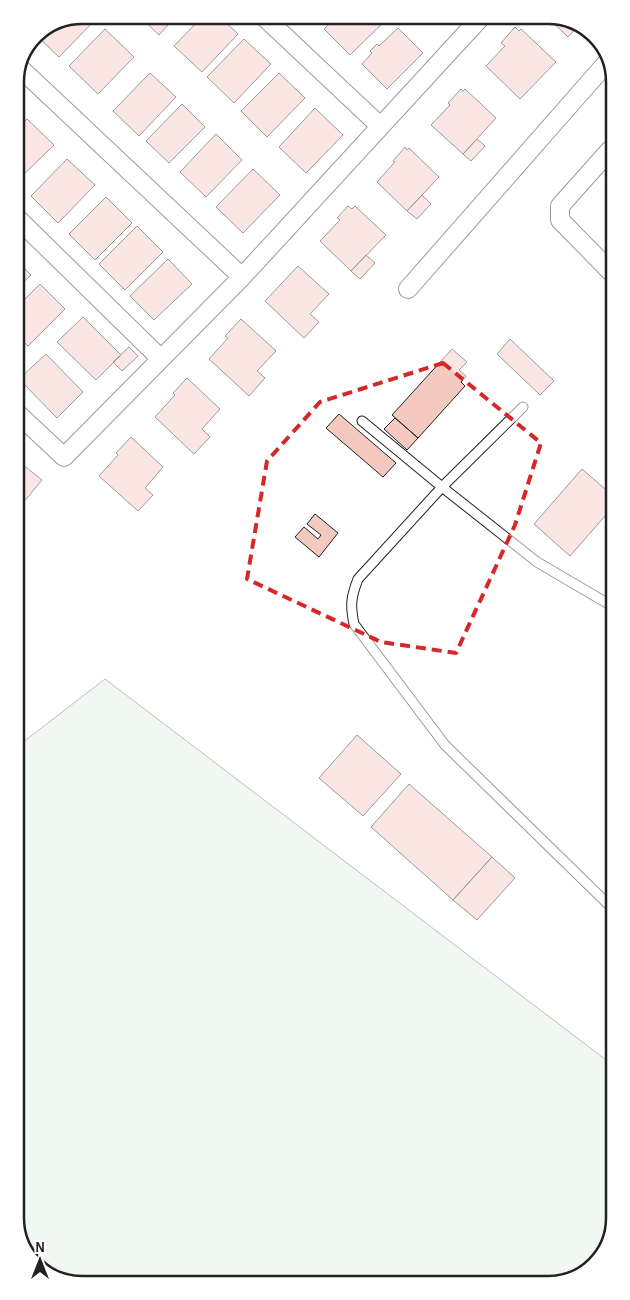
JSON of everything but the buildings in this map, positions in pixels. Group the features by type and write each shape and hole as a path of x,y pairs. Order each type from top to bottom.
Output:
{"street":[{"path":"272,24 380,126"},
{"path":"24,420 64,457 242,277 475,24"},
{"path":"408,289 604,66"},
{"path":"25,73 242,277"},
{"path":"606,154 560,206 560,220 606,267"},
{"path":"24,225 160,359"}],"lane":[{"path":"523,407 442,487 358,579 352,594 351,610 354,624 445,745 606,902"},
{"path":"362,421 537,562 606,602"}],"highlighted area":[{"path":"443,363 541,443 515,525 456,653 381,642 247,579 267,461 320,402"}],"green space":[{"path":"105,679 606,1060 606,1218 603,1237 592,1256 570,1272 548,1276 78,1276 60,1272 41,1259 28,1240 24,1218 24,741"}]}
